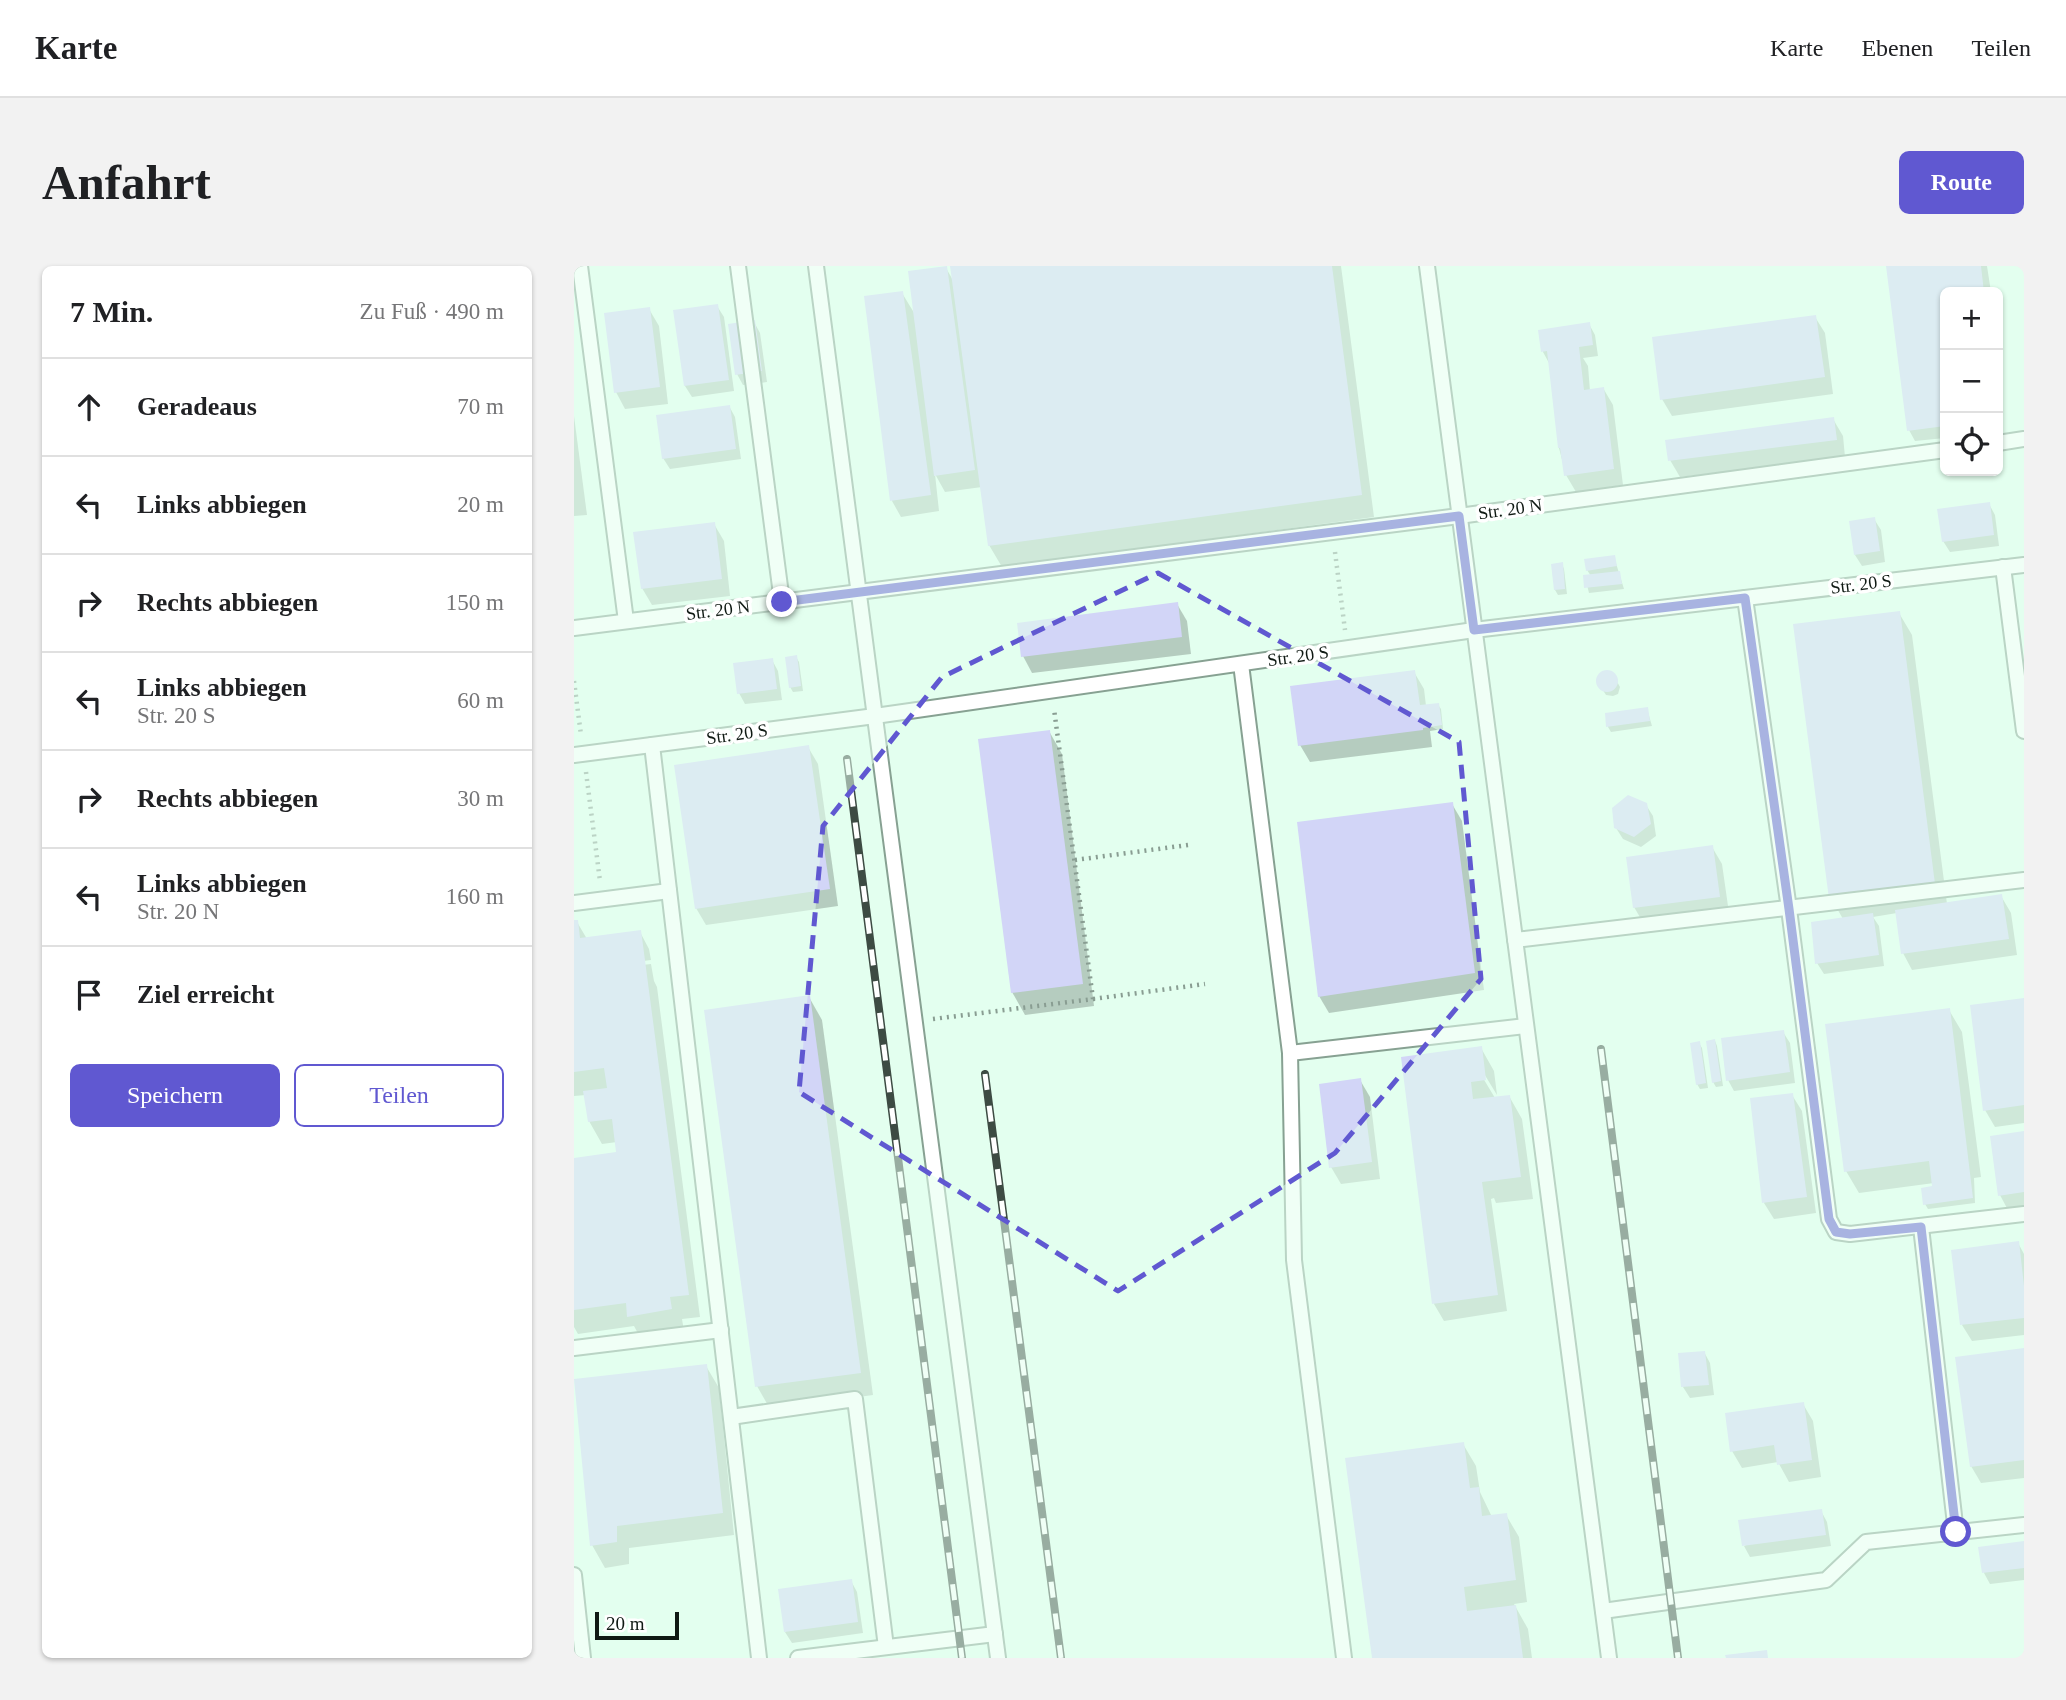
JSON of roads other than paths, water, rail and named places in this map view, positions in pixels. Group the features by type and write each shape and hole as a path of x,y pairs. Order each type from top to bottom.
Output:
{"lane":[{"path":"580,266 579,298 626,621"},
{"path":"738,266 782,602"},
{"path":"816,266 998,1658"},
{"path":"1427,266 1609,1658"},
{"path":"2003,442 2024,439"},
{"name":"Str. 20 N","path":"574,628 1459,516 1940,451"},
{"name":"Str. 20 S","path":"579,754 875,716 1474,630 2024,565"},
{"path":"2003,567 2024,731"},
{"path":"1745,598 1829,1219 1836,1232 1850,1234 2024,1214"},
{"path":"1241,664 1290,1053 1294,1260 1344,1658"},
{"path":"652,745 759,1658"},
{"path":"1515,940 2024,880"},
{"path":"574,903 669,891"},
{"path":"1290,1053 1526,1026"},
{"path":"1921,1227 1956,1532"},
{"path":"574,1348 721,1330"},
{"path":"731,1417 855,1399 886,1647"},
{"path":"1603,1611 1826,1580 1866,1542 2024,1525"},
{"path":"574,1575 583,1658"},
{"path":"798,1658 995,1634"}],"railway":[{"path":"847,759 962,1658"},
{"path":"1601,1049 1678,1658"},
{"path":"985,1074 1061,1658"}]}
